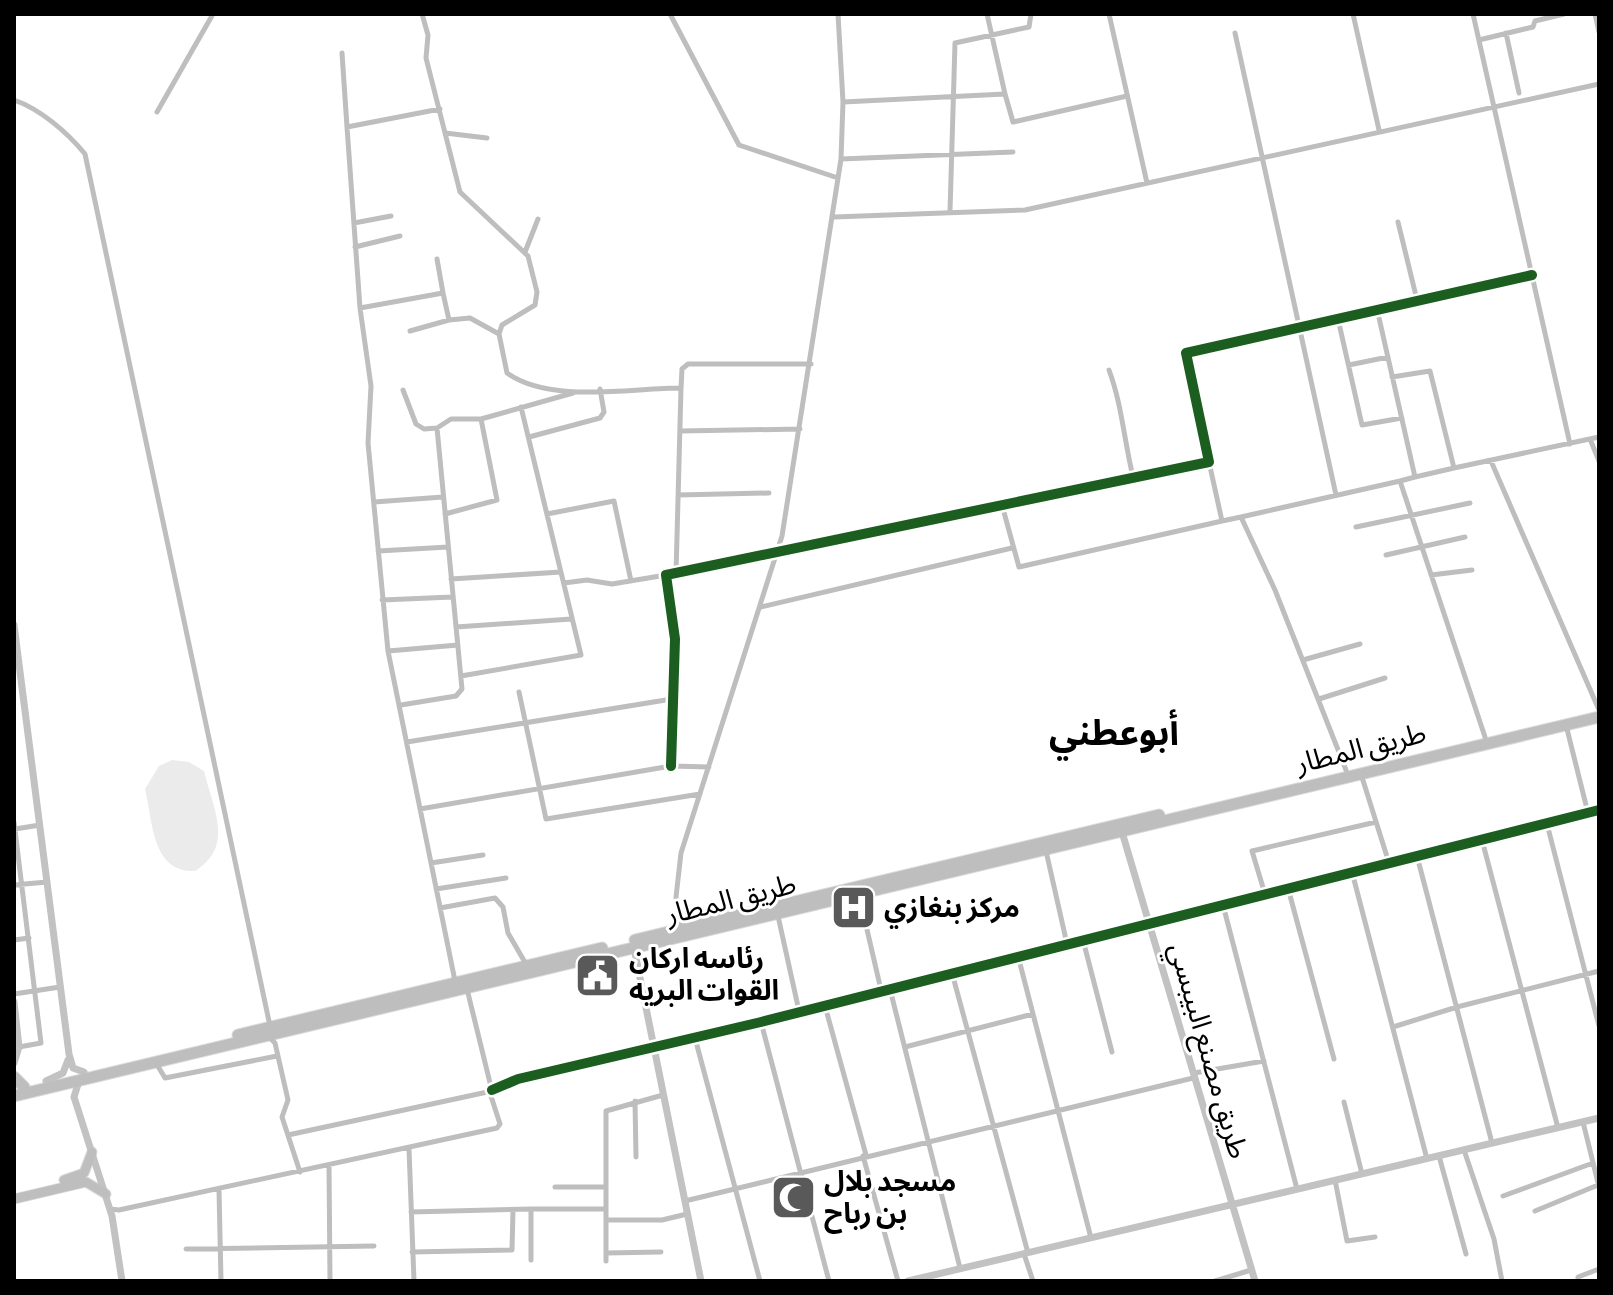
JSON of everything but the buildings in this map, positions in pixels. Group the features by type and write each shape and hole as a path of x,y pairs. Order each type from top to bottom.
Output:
{"highway":[{"name":"طريق المطار","path":"14,1096 81,1076 273,1035 455,982 1292,786 1361,773 1599,710"},
{"name":"طريق المطار","path":"81,1076 156,1063 1122,832 1346,770 1485,737 1599,717"},
{"path":"14,1077 19,1088"},
{"name":"طريق المطار","path":"19,1088 52,1084"}],"main road":[{"path":"14,1193 80,1176 89,1166 92,1152"},
{"path":"14,1199 82,1183 93,1184 106,1194"}],"street":[{"path":"157,112 213,14"},
{"path":"422,14 428,35 426,58 462,195 525,252 532,268 536,303 505,322 499,334 510,375 531,386 575,393"},
{"path":"670,14 705,86 741,147 838,178"},
{"path":"681,928 676,897 679,865 778,552 800,429 841,159 843,102 838,14"},
{"path":"987,14 1013,122 1127,96"},
{"path":"950,211 955,43 959,40 993,38 1029,27 1031,14"},
{"path":"1109,14 1147,183"},
{"path":"1353,14 1379,130"},
{"path":"1473,14 1570,444"},
{"path":"1479,40 1533,27 1535,21 1564,14"},
{"path":"1595,14 1599,32"},
{"path":"1235,33 1336,495"},
{"path":"1506,33 1519,93"},
{"path":"342,53 360,308 371,386 368,443 388,651 455,982"},
{"path":"834,217 1025,210 1263,155 1599,84"},
{"path":"843,102 1005,94"},
{"path":"14,100 27,105 73,140 85,154 288,1100 282,1117 300,1172"},
{"path":"347,127 440,109"},
{"path":"445,133 487,138"},
{"path":"841,159 1013,152"},
{"path":"354,223 391,216"},
{"path":"525,252 538,219"},
{"path":"1398,222 1417,300"},
{"path":"355,247 400,236"},
{"path":"437,259 449,320"},
{"path":"1222,521 1186,353 1532,275"},
{"path":"360,308 443,293"},
{"path":"1377,309 1415,477"},
{"path":"410,331 449,320 470,318 499,334"},
{"path":"1338,319 1362,425 1402,418"},
{"path":"1349,365 1388,357"},
{"path":"676,574 682,369 688,364 811,364"},
{"path":"1109,370 1121,405 1120,424 1133,477"},
{"path":"1392,377 1430,371 1454,468"},
{"path":"403,390 416,424 424,429 437,428 451,419 481,419 600,389 681,388"},
{"path":"529,437 600,418 604,412 600,389"},
{"path":"461,676 581,655 521,407"},
{"path":"445,514 497,500 481,419"},
{"path":"401,705 459,695 461,676 437,428"},
{"path":"680,431 800,429"},
{"path":"1002,505 1018,567 1599,437"},
{"path":"1590,439 1599,461"},
{"path":"1491,461 1599,710"},
{"path":"564,583 631,581 676,574 1209,462"},
{"path":"1400,481 1485,737"},
{"path":"678,495 769,493"},
{"path":"374,502 443,497"},
{"path":"547,514 614,501 631,581"},
{"path":"1356,527 1470,503"},
{"path":"1241,517 1303,660 1346,770"},
{"path":"1386,555 1465,537"},
{"path":"378,551 448,547"},
{"path":"760,607 1012,548"},
{"path":"1431,575 1472,570"},
{"path":"451,579 561,572"},
{"path":"666,575 675,639 671,766"},
{"path":"382,600 453,597"},
{"path":"456,627 571,619"},
{"path":"14,628 18,683 40,825 69,1054 73,1068 81,1076 74,1097 114,1212 122,1281"},
{"path":"1303,660 1360,644"},
{"path":"388,651 458,645"},
{"path":"1319,699 1385,678"},
{"path":"519,692 544,815 551,819 700,794"},
{"path":"407,742 672,699"},
{"path":"1566,725 1588,813"},
{"path":"420,809 671,766 709,767"},
{"path":"1361,773 1389,863"},
{"path":"288,1135 491,1091 518,1079 761,1022 1599,810"},
{"path":"1265,894 1252,851 1376,822"},
{"path":"1547,824 1599,1026"},
{"path":"19,1047 41,1044 14,827 40,825"},
{"name":"طريق مصنع البيبسي","path":"1122,832 1255,1281"},
{"path":"1482,840 1558,1128"},
{"path":"1045,850 1067,944"},
{"path":"431,863 483,855"},
{"path":"1417,856 1492,1143"},
{"path":"1352,872 1427,1159"},
{"path":"436,889 506,878"},
{"path":"14,885 47,882"},
{"path":"1288,888 1334,1059"},
{"path":"859,894 905,1047 960,1268"},
{"path":"440,908 495,898 503,907 508,933 527,965"},
{"path":"1223,905 1297,1189"},
{"path":"778,913 799,1012"},
{"path":"14,940 29,938"},
{"path":"1083,940 1112,1052"},
{"path":"634,948 701,1281"},
{"path":"1018,956 1091,1238"},
{"path":"1393,1027 1457,1007 1599,971"},
{"path":"952,973 970,1031 1033,1281"},
{"path":"14,994 60,987"},
{"path":"114,1212 497,1128 500,1124 467,988"},
{"path":"14,1002 19,1047 14,1063"},
{"path":"825,1006 898,1281"},
{"path":"905,1047 1033,1014"},
{"path":"761,1022 829,1281"},
{"path":"695,1038 760,1281"},
{"path":"69,1054 65,1071 52,1084 74,1097"},
{"path":"156,1063 165,1078 277,1056"},
{"path":"685,1201 1264,1061"},
{"path":"606,1261 606,1111 663,1095"},
{"path":"635,1101 636,1157"},
{"path":"1344,1102 1362,1174"},
{"path":"908,1281 1599,1118"},
{"path":"1535,1211 1599,1186 1583,1122"},
{"path":"409,1149 414,1281"},
{"path":"1464,1150 1494,1239 1502,1281"},
{"path":"1439,1156 1466,1254"},
{"path":"1503,1196 1593,1163"},
{"path":"329,1165 330,1281"},
{"path":"1335,1180 1347,1241 1375,1237"},
{"path":"555,1187 606,1187"},
{"path":"219,1190 221,1281"},
{"path":"531,1209 531,1260"},
{"path":"411,1212 606,1209"},
{"path":"412,1252 512,1250 513,1210"},
{"path":"606,1220 662,1220 687,1214"},
{"path":"186,1249 374,1246"},
{"path":"606,1253 661,1252"},
{"path":"1578,1281 1578,1277 1599,1269"},
{"path":"1215,1281 1251,1270"}],"shaded area":[{"path":"172,760 189,762 204,771 216,813 218,838 215,850 195,871 170,864 162,855 153,830 145,789 159,766"}],"cycle path":[{"path":"671,766 675,639 666,575 1209,462 1186,353 1532,275"},
{"path":"492,1090 518,1079 761,1022 1599,810"}],"place":[{"name":"مركز بنغازي","path":"853,908"},
{"name":"رئاسه اركان القوات البريه","path":"598,975"},
{"name":"مسجد بلال بن رباح","path":"793,1198"}],"district":[{"name":"أبوعطني","path":"1114,734"}]}
